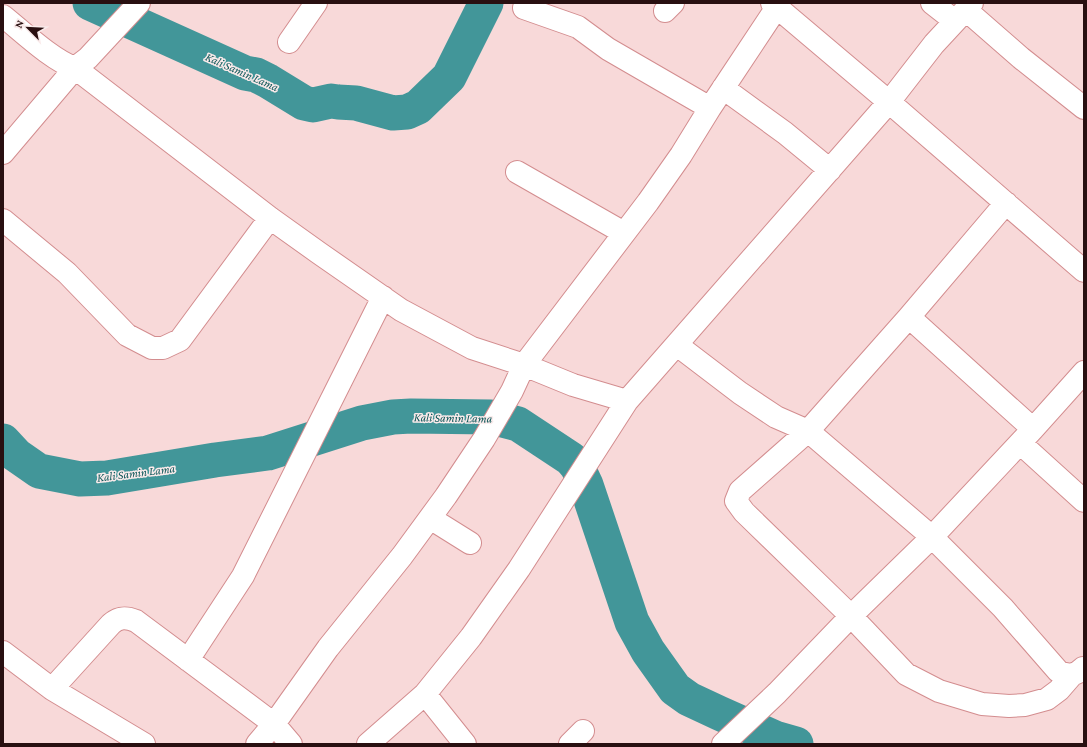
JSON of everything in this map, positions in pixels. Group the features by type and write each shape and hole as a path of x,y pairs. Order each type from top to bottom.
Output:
{"street":[{"path":"3,153 75,68 88,58 139,3"},
{"path":"289,42 316,3"},
{"path":"932,3 964,11 1084,108"},
{"path":"257,744 274,724 328,648 402,556 446,496 484,439 512,391 524,366 648,202 681,155 775,5 1084,271"},
{"path":"524,8 578,27 608,49 710,108"},
{"path":"368,744 426,694 471,637 519,568 627,401 889,102 924,56 964,11"},
{"path":"3,16 56,58 75,68 270,218 318,253 408,313 472,348 573,385 627,401"},
{"path":"723,88 785,133 830,170"},
{"path":"517,172 624,233"},
{"path":"1006,203 909,317 808,431 740,491 736,501 744,512 850,616 906,674 939,691 982,704 1009,706 1025,705 1047,699 1059,690 1078,671"},
{"path":"3,220 67,272 127,336 152,348 163,348 180,340 270,218"},
{"path":"188,660 244,576 383,297"},
{"path":"909,317 1027,436 1084,501"},
{"path":"677,345 740,393 776,418 808,431 932,537 1003,608 1058,671 1064,674 1078,671"},
{"path":"723,744 788,682 850,616 932,537 1027,436 1084,372"},
{"path":"430,518 470,543"},
{"path":"52,689 111,624 116,620 123,618 136,621 274,724 292,744"},
{"path":"3,652 118,737 144,744"},
{"path":"426,694 466,744"}],"waterway":[{"name":"Kali Samin Lama","path":"90,3 245,73 256,75 304,103 313,105 331,101 356,103 393,113 407,112 418,107 449,77 486,3"},
{"name":"Kali Samin Lama","path":"3,441 16,455 39,471 80,479 107,478 215,460 268,453 362,423 393,417 491,417 518,424 571,459 577,466 586,485 632,622 648,651 675,689 689,699 719,713 775,738 796,744"}]}
